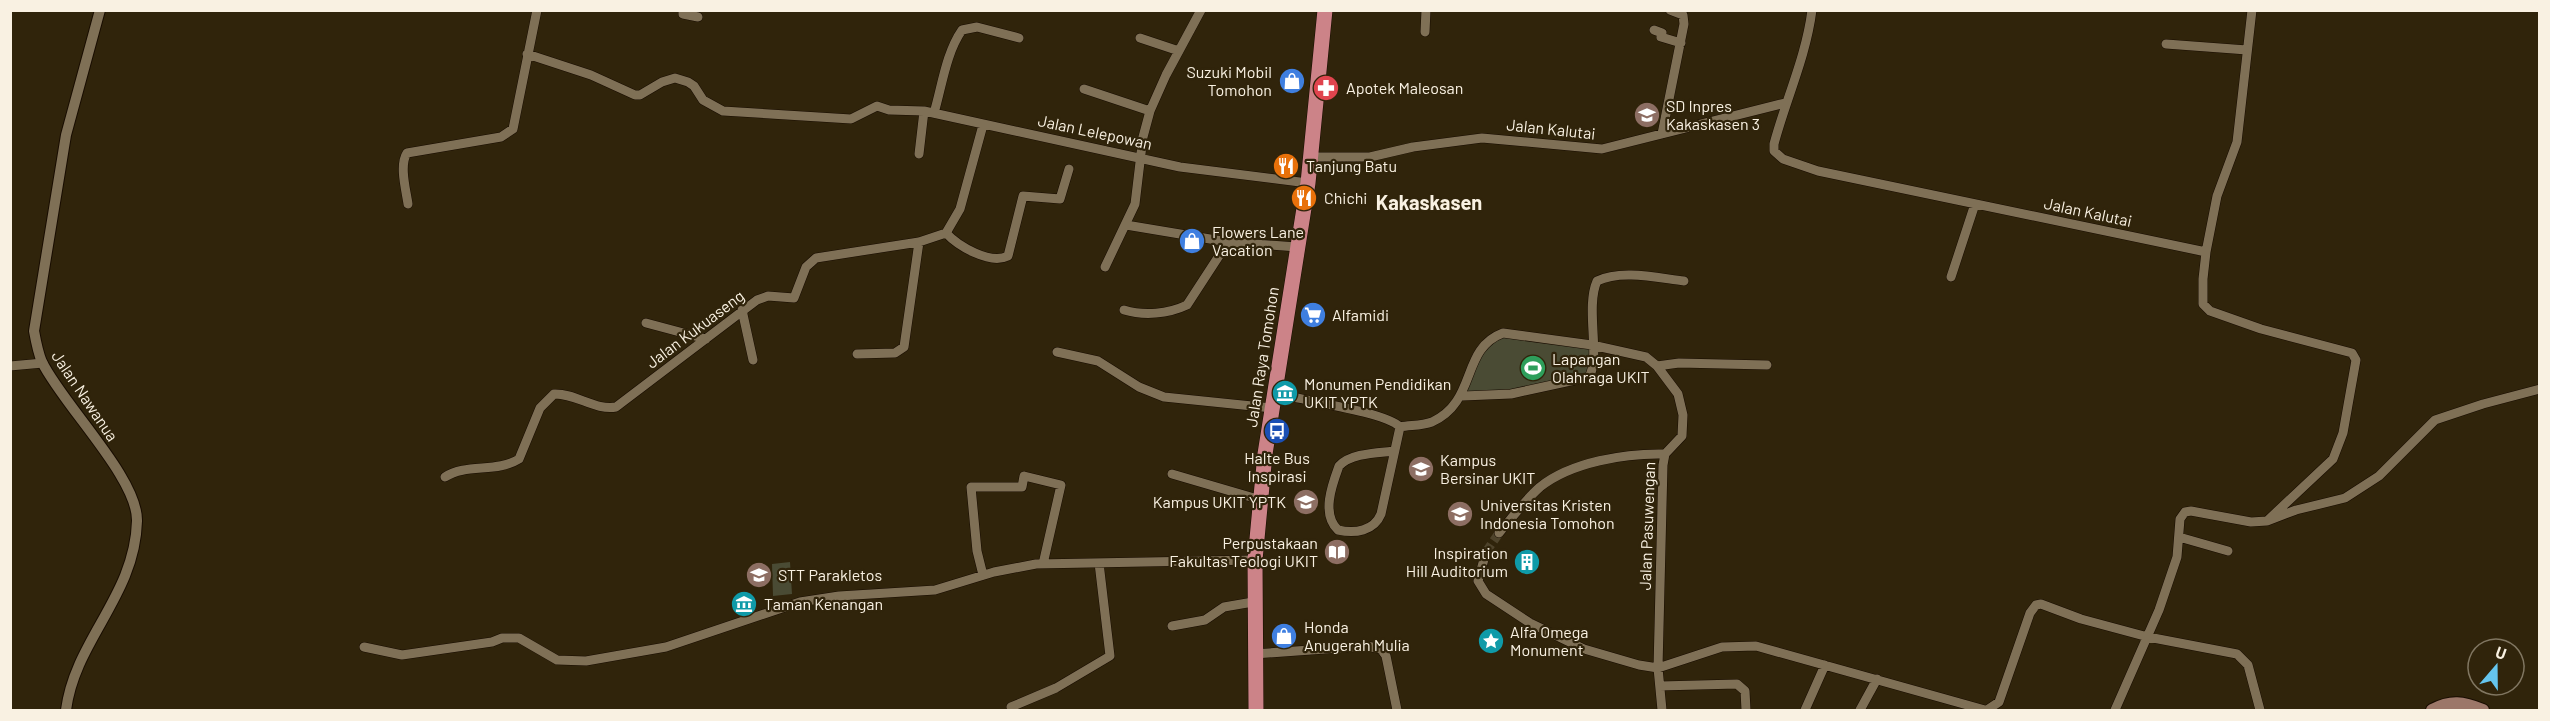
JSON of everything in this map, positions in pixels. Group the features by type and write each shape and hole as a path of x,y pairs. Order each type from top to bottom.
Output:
{"highway":[{"name":"Jalan Raya Tomohon","path":"1256,711 1253,602 1255,560 1274,401 1308,183 1325,10"}],"main road":[{"path":"2432,711 2442,705 2457,702 2483,711"}],"street":[{"name":"Jalan Nawanua","path":"66,711 76,670 109,612 126,574 136,536 137,519 135,507 125,484 43,363 34,332 66,135 100,10"},
{"path":"408,204 404,166 407,153 501,137 513,129 537,10"},
{"path":"683,10 683,14 698,17"},
{"path":"1105,267 1135,204 1150,111 1201,10"},
{"path":"1425,32 1426,10"},
{"path":"1662,134 1684,24 1683,15 1670,10"},
{"name":"Jalan Kalutai","path":"1812,10 1805,46 1785,103 1774,148 1777,155 1783,159 1818,171 2206,252"},
{"path":"2252,10 2237,142 2217,196 2206,252 2202,296 2206,309 2261,329 2352,353 2356,360 2343,433 2332,459 2267,521"},
{"path":"934,113 947,67 962,30 977,27 1019,38"},
{"path":"1654,30 1662,33 1661,37 1681,43"},
{"path":"1140,38 1179,51"},
{"path":"2166,44 2247,50"},
{"name":"Jalan Lelepowan","path":"527,54 581,71 635,95 640,95 669,79 683,80 694,86 703,100 723,111 851,119 877,106 889,110 924,111 1180,167 1308,183"},
{"path":"1084,89 1150,111"},
{"name":"Jalan Kalutai","path":"1310,158 1370,157 1428,144 1482,138 1602,149 1785,103"},
{"path":"919,154 924,111"},
{"path":"983,125 960,209 946,233 966,249 994,258 1008,256 1023,196 1060,199 1069,169"},
{"path":"1952,277 1975,204"},
{"path":"1126,225 1228,242 1297,248"},
{"name":"Jalan Kukuaseng","path":"444,477 461,470 497,466 519,459 540,408 554,394 569,395 605,407 616,407 762,297 794,298 806,267 816,258 919,242 946,233"},
{"path":"857,354 895,352 904,347 919,242"},
{"path":"1124,310 1136,314 1152,314 1187,306 1228,242"},
{"path":"1462,396 1511,394 1589,377 1594,364 1592,296 1597,281 1614,277 1640,276 1684,280"},
{"path":"742,310 753,360"},
{"path":"646,323 706,339"},
{"name":"Jalan Pasuwengan","path":"1400,428 1435,421 1462,396 1479,350 1493,337 1503,333 1592,345 1646,357 1657,366 1678,394 1683,415 1682,436 1665,454 1662,483 1658,668 1662,711"},
{"path":"1056,352 1098,361 1139,387 1164,397 1274,401 1357,412 1390,421 1400,428 1378,520 1370,527 1358,532 1338,530 1330,521 1328,512 1339,466 1358,456 1394,451"},
{"path":"10,366 43,363"},
{"path":"1657,366 1679,363 1767,365"},
{"path":"2115,711 2148,637 2172,573 2180,519 2185,512 2191,511 2251,522 2267,521 2355,494 2379,476 2435,420 2540,389"},
{"path":"1499,533 1540,487 1558,476 1613,457 1665,454"},
{"path":"1172,474 1261,500"},
{"path":"983,575 977,551 971,487 1022,487 1024,476 1061,485 1043,564"},
{"path":"2179,537 2228,551"},
{"path":"1486,552 1478,581 1486,594 1530,623 1584,648 1639,665 1658,668 1722,647 1756,646 1986,711 1999,702 2030,613 2036,605 2041,604 2081,619 2148,637 2237,654 2248,665 2260,711"},
{"path":"364,647 402,655 492,642 501,638 519,638 557,660 586,661 666,647 800,602 839,596 935,590 1011,568 1043,564 1255,560"},
{"path":"1011,707 1056,688 1110,656 1100,563"},
{"path":"1172,626 1205,621 1224,607 1253,602"},
{"path":"1254,654 1367,646 1381,649 1386,656 1397,711"},
{"path":"1805,711 1825,665"},
{"path":"1860,711 1877,679"},
{"path":"1660,686 1737,684 1745,691 1746,711"}],"green space":[{"name":"Lapangan Olahraga UKIT","path":"1503,333 1592,345 1593,371 1564,384 1463,396 1476,356"},
{"path":"790,562 792,594 773,596 772,564"}],"tunnel":[{"path":"1486,552 1499,533"}],"place":[{"name":"Suzuki Mobil Tomohon","path":"1292,81"},
{"name":"Apotek Maleosan","path":"1326,88"},
{"name":"SD Inpres Kakaskasen 3","path":"1647,115"},
{"name":"Tanjung Batu","path":"1286,166"},
{"name":"Chichi","path":"1304,198"},
{"name":"Flowers Lane Vacation","path":"1192,241"},
{"name":"Alfamidi","path":"1313,315"},
{"name":"Lapangan Olahraga UKIT","path":"1533,368"},
{"name":"Monumen Pendidikan UKIT YPTK","path":"1285,393"},
{"name":"Halte Bus Inspirasi","path":"1277,431"},
{"name":"Kampus Bersinar UKIT","path":"1421,469"},
{"name":"Kampus UKIT YPTK","path":"1306,502"},
{"name":"Universitas Kristen Indonesia Tomohon","path":"1460,514"},
{"name":"Perpustakaan Fakultas Teologi UKIT","path":"1337,552"},
{"name":"Inspiration Hill Auditorium","path":"1527,562"},
{"name":"STT Parakletos","path":"759,575"},
{"name":"Taman Kenangan","path":"744,604"},
{"name":"Honda Anugerah Mulia","path":"1284,636"},
{"name":"Alfa Omega Monument","path":"1491,641"}],"district":[{"name":"Kakaskasen","path":"1429,203"}]}
